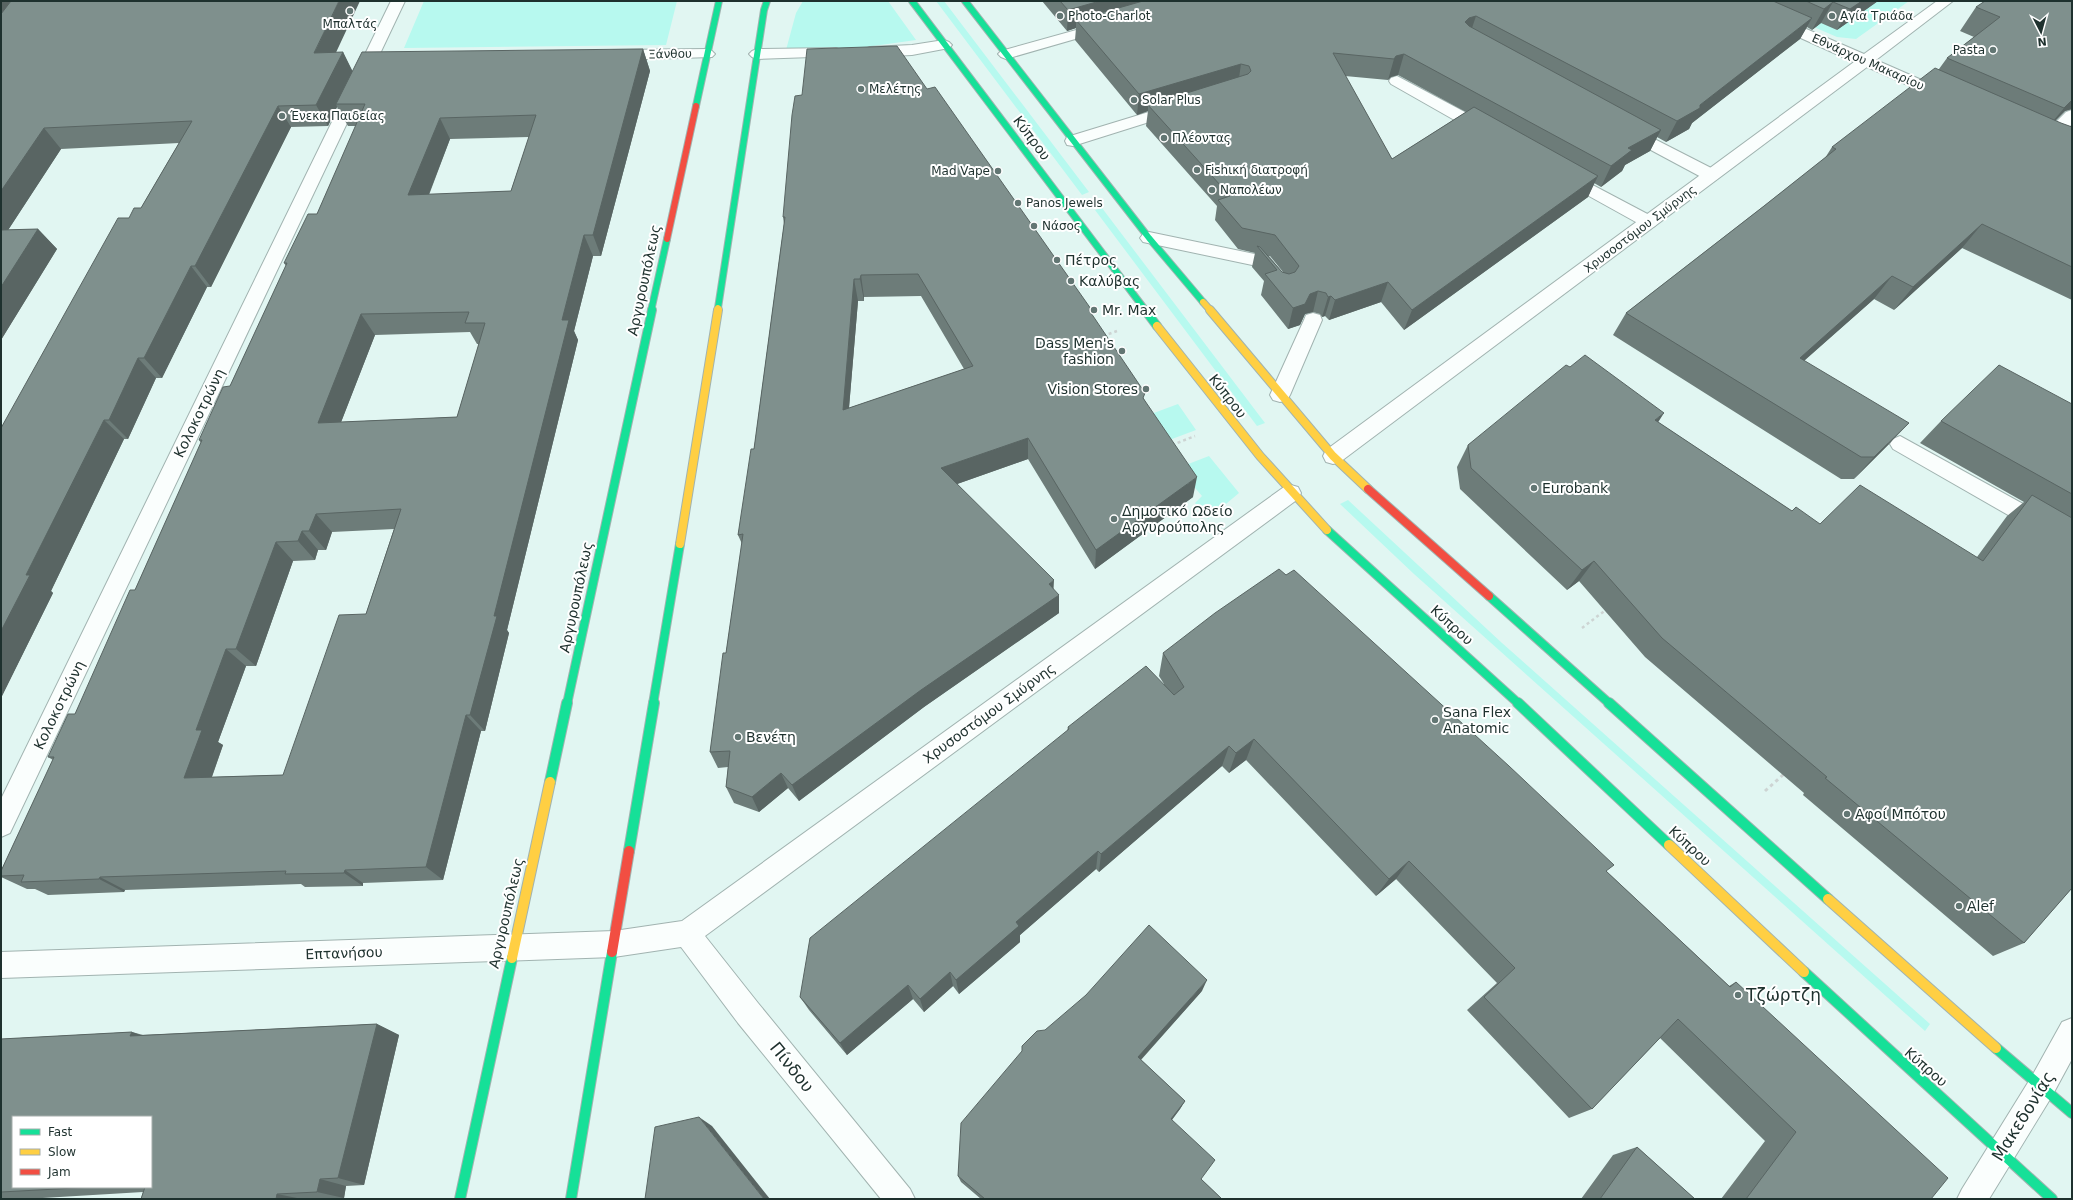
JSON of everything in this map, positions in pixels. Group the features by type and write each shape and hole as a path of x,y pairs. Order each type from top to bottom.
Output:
{"main road":[{"name":"Αργυρουπόλεως","path":"460,1199 513,947 589,605 719,1"},
{"path":"571,1199 701,418 764,10 767,1"},
{"name":"Κύπρου","path":"912,1 1227,418 1291,493 1343,546 1510,695 1889,1052 2001,1151 2052,1199"},
{"path":"965,1 1149,238 1333,456 1368,490 1737,817 1936,997 2072,1113"}],"street":[{"name":"Κολοκοτρώνη","path":"1,825 377,58 398,1"},
{"name":"Εθνάρχου Μακαρίου","path":"1730,1 1955,100"},
{"name":"Χρυσοστόμου Σμύρνης","path":"1333,456 1946,1"},
{"path":"1006,54 1119,22"},
{"path":"758,54 912,50 944,45"},
{"name":"Ξάνθου","path":"597,55 707,54"},
{"path":"1397,81 1499,138"},
{"path":"1073,141 1193,104"},
{"path":"2047,140 2072,115"},
{"path":"1614,122 1711,175"},
{"path":"1553,169 1648,222"},
{"path":"1149,238 1263,261 1284,287"},
{"path":"1280,394 1313,320"},
{"path":"1900,444 2072,541"},
{"name":"Χρυσοστόμου Σμύρνης","path":"687,933 1291,493"},
{"name":"Επτανήσου","path":"1,965 614,944 687,933"},
{"name":"Πίνδου","path":"687,933 748,1013 900,1199"},
{"name":"Μακεδονίας","path":"1972,1199 2042,1086 2072,1032"}],"path":[{"path":"1100,337 1152,319"},
{"path":"1169,447 1197,435"},
{"path":"1552,652 1608,608"},
{"path":"1737,817 1789,769"}],"shaded area":[{"path":"424,1 677,1 666,45 404,48"},
{"path":"803,1 888,1 916,40 859,48 786,50 796,13"},
{"path":"936,1 944,1 1089,192 1082,195"},
{"path":"1754,1 1909,1 1856,39 1837,37"},
{"path":"1102,208 1265,423 1257,426 1095,210"},
{"path":"1178,404 1196,430 1164,442 1143,417"},
{"path":"1209,456 1239,493 1208,519 1195,503 1202,496 1178,468"},
{"path":"1348,500 1502,643 1930,1024 1925,1031 1414,574 1340,504"}],"building":[{"path":"11,1 339,1 314,53 343,52 316,105 278,106 195,266 191,266 144,358 138,358 109,420 104,420 26,575 30,575 1,631 1,428 118,218 129,218 134,208 141,208 192,121 44,128 1,191 1,14"},
{"path":"1060,1 1100,1 1068,10"},
{"path":"1143,1 1773,1 1812,18 1700,105 1700,108 1677,121 1476,16 1469,18 1465,22 1469,26 1661,130 1628,148 1632,150 1611,166 1404,54 1396,56 1394,59 1333,53 1392,159 1474,107 1598,176 1412,310 1388,282 1335,300 1331,296 1328,297 1326,293 1318,291 1310,294 1305,304 1293,308 1265,274 1277,270 1257,246 1260,247 1282,272 1289,274 1295,272 1299,266 1275,235 1242,228 1218,200 1230,196 1148,105 1248,74 1251,71 1249,66 1241,64 1139,94 1076,20"},
{"path":"1806,1 1862,1 1850,9 1833,2 1824,9"},
{"path":"1985,1 2072,1 2072,100 2064,108 1947,58 2000,17 1976,7"},
{"path":"897,46 927,89 935,87 1091,309 1089,310 1145,393 1143,398 1197,477 1096,550 1028,438 941,468 1054,580 1049,584 1059,595 921,690 792,785 781,773 752,797 726,787 730,751 710,752 723,653 726,653 743,534 738,535 751,449 754,449 785,217 783,217 792,115 795,96 802,95 807,49","holes":["918,274 973,366 843,410 854,279 860,279 861,275"]},
{"path":"643,49 593,235 584,235 562,320 569,320 494,616 497,616 470,715 466,715 426,867 345,870 344,873 285,874 286,871 100,877 99,879 21,882 24,875 1,876 1,871 54,757 48,757 68,714 75,714 130,590 135,590 202,440 199,440 223,387 230,386 287,263 284,263 308,214 317,214 365,104 336,104 362,52","holes":["536,115 511,191 408,195 440,118","469,312 465,323 485,323 457,417 318,423 361,314","401,509 366,614 339,615 283,775 184,778 202,730 196,730 226,649 236,649 276,542 298,541 302,531 309,531 316,514"]},
{"path":"1935,68 2072,127 2072,267 1982,224 1913,287 1892,276 1800,358 1909,423 1874,457 1861,457 1626,313 1836,149 1832,147"},
{"path":"38,229 1,287 1,230"},
{"path":"1585,355 1664,413 1655,420 1792,511 1796,507 1820,524 1860,485 1983,561 2032,495 2072,518 2072,888 2024,943 1825,778 1827,777 1662,638 1594,561 1582,570 1471,468 1468,445 1566,365 1570,367"},
{"path":"1999,365 2072,404 2072,494 1941,421"},
{"path":"1279,569 1286,575 1294,570 1509,766 1614,865 1606,871 1730,987 1736,982 1948,1178 1931,1199 1746,1199 1796,1132 1678,1019 1592,1109 1484,997 1515,968 1409,861 1389,879 1254,739 1236,753 1229,746 1101,854 1098,851 1016,922 1019,926 956,980 950,972 920,999 908,985 840,1043 800,997 810,938 1069,729 1068,727 1146,666 1174,695 1184,687 1163,653 1215,613"},
{"path":"1149,925 1207,980 1138,1057 1185,1101 1171,1119 1215,1160 1201,1179 1222,1199 985,1199 958,1176 961,1123 1022,1051 1022,1046 1037,1031 1045,1030 1086,995"},
{"path":"377,1024 338,1178 320,1179 317,1192 277,1194 276,1199 141,1199 145,1188 152,1188 152,1116 12,1116 12,1188 75,1188 1,1192 1,1039 132,1032 130,1036"},
{"path":"699,1117 764,1199 645,1199 655,1127"},
{"path":"1637,1147 1695,1199 1600,1199"}],"traffic: fast":[{"path":"696,106 719,1"},
{"path":"718,308 764,10 767,1"},
{"path":"912,1 1157,326"},
{"path":"965,1 1149,238 1203,302"},
{"path":"550,782 667,239"},
{"path":"1327,530 1509,695 1669,845"},
{"path":"629,851 680,544"},
{"path":"1489,596 1828,899"},
{"path":"571,1199 612,952"},
{"path":"460,1199 512,958"},
{"path":"1804,972 2052,1199"},
{"path":"1996,1048 2072,1113"}],"traffic: slow":[{"path":"1203,302 1333,456 1368,489"},
{"path":"680,544 718,308"},
{"path":"1157,326 1218,405 1260,456 1327,530"},
{"path":"512,958 550,782"},
{"path":"1669,845 1804,972"},
{"path":"1828,899 1996,1048"}],"traffic: jam":[{"path":"667,239 696,106"},
{"path":"1368,489 1489,596"},
{"path":"612,952 629,851"}],"place":[{"name":"Μπαλτάς","path":"350,11"},
{"name":"Photo-Charlot","path":"1060,16"},
{"name":"Αγία Τριάδα","path":"1832,16"},
{"name":"Pasta","path":"1993,50"},
{"name":"Μελέτης","path":"861,89"},
{"name":"Solar Plus","path":"1134,100"},
{"name":"Ένεκα Παιδείας","path":"282,116"},
{"name":"Πλέοντας","path":"1164,138"},
{"name":"Fishική διατροφή","path":"1197,170"},
{"name":"Mad Vape","path":"998,171"},
{"name":"Ναπολέων","path":"1212,190"},
{"name":"Panos Jewels","path":"1018,203"},
{"name":"Νάσος","path":"1034,226"},
{"name":"Πέτρος","path":"1057,260"},
{"name":"Καλύβας","path":"1071,281"},
{"name":"Mr. Max","path":"1094,310"},
{"name":"Dass Men's fashion","path":"1122,351"},
{"name":"Vision Stores","path":"1146,389"},
{"name":"Eurobank","path":"1534,488"},
{"name":"Δημοτικό Ωδείο Αργυρούπολης","path":"1114,519"},
{"name":"Sana Flex Anatomic","path":"1435,720"},
{"name":"Βενέτη","path":"738,737"},
{"name":"Αφοί Μπότου","path":"1847,814"},
{"name":"Alef","path":"1959,906"},
{"name":"Τζώρτζη","path":"1738,995"}]}
